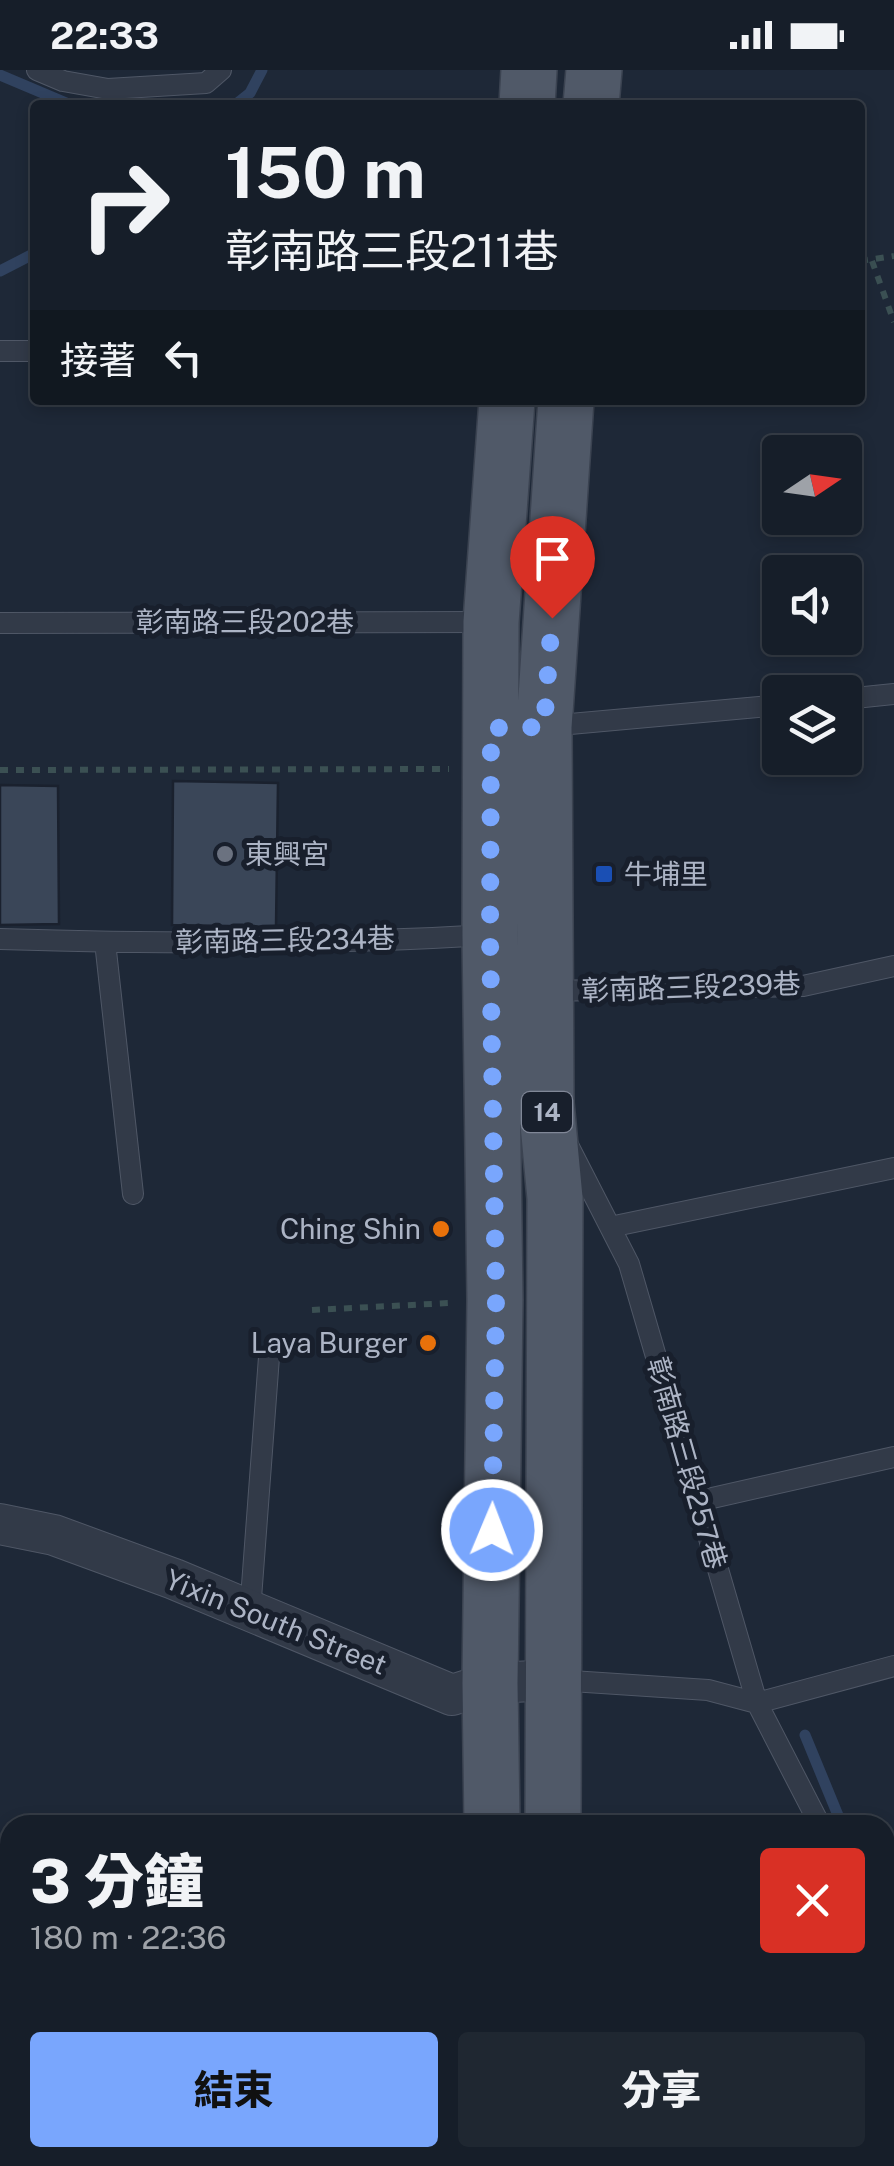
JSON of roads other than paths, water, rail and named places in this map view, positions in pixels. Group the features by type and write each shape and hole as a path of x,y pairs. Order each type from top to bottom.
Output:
{"main road":[{"path":"527,100 529,70"},
{"path":"591,100 594,70"},
{"name":"14","path":"492,1815 496,1300 518,963 512,736 491,622 507,405"},
{"name":"14","path":"553,1815 555,1198 546,1103 518,963 512,736 565,405"}],"street":[{"name":"Yixin South Street","path":"0,1524 54,1535 174,1579 452,1695 490,1683 554,1680"}],"lane":[{"path":"38,70 63,81 108,89 206,83 221,70"},
{"path":"0,350 30,351"},
{"name":"彰南路三段202巷","path":"0,622 491,622"},
{"path":"862,697 894,694"},
{"path":"512,736 762,707"},
{"name":"彰南路三段234巷","path":"0,939 424,939 518,963"},
{"path":"105,942 133,1194"},
{"name":"彰南路三段239巷","path":"518,963 804,986 894,966"},
{"name":"彰南路三段257巷","path":"546,1103 629,1264 757,1703 815,1815"},
{"path":"610,1227 894,1168"},
{"path":"250,1612 269,1357"},
{"path":"698,1500 894,1456"},
{"path":"554,1680 708,1690 757,1703 894,1666"}],"waterway":[{"path":"241,100 250,93 262,70"},
{"path":"0,75 59,100"},
{"path":"0,271 30,256"},
{"path":"805,1735 838,1815"}],"place":[{"name":"東興宮","path":"225,854"},
{"name":"牛埔里","path":"604,874"},
{"name":"Ching Shin","path":"441,1229"},
{"name":"Laya Burger","path":"428,1343"}]}
